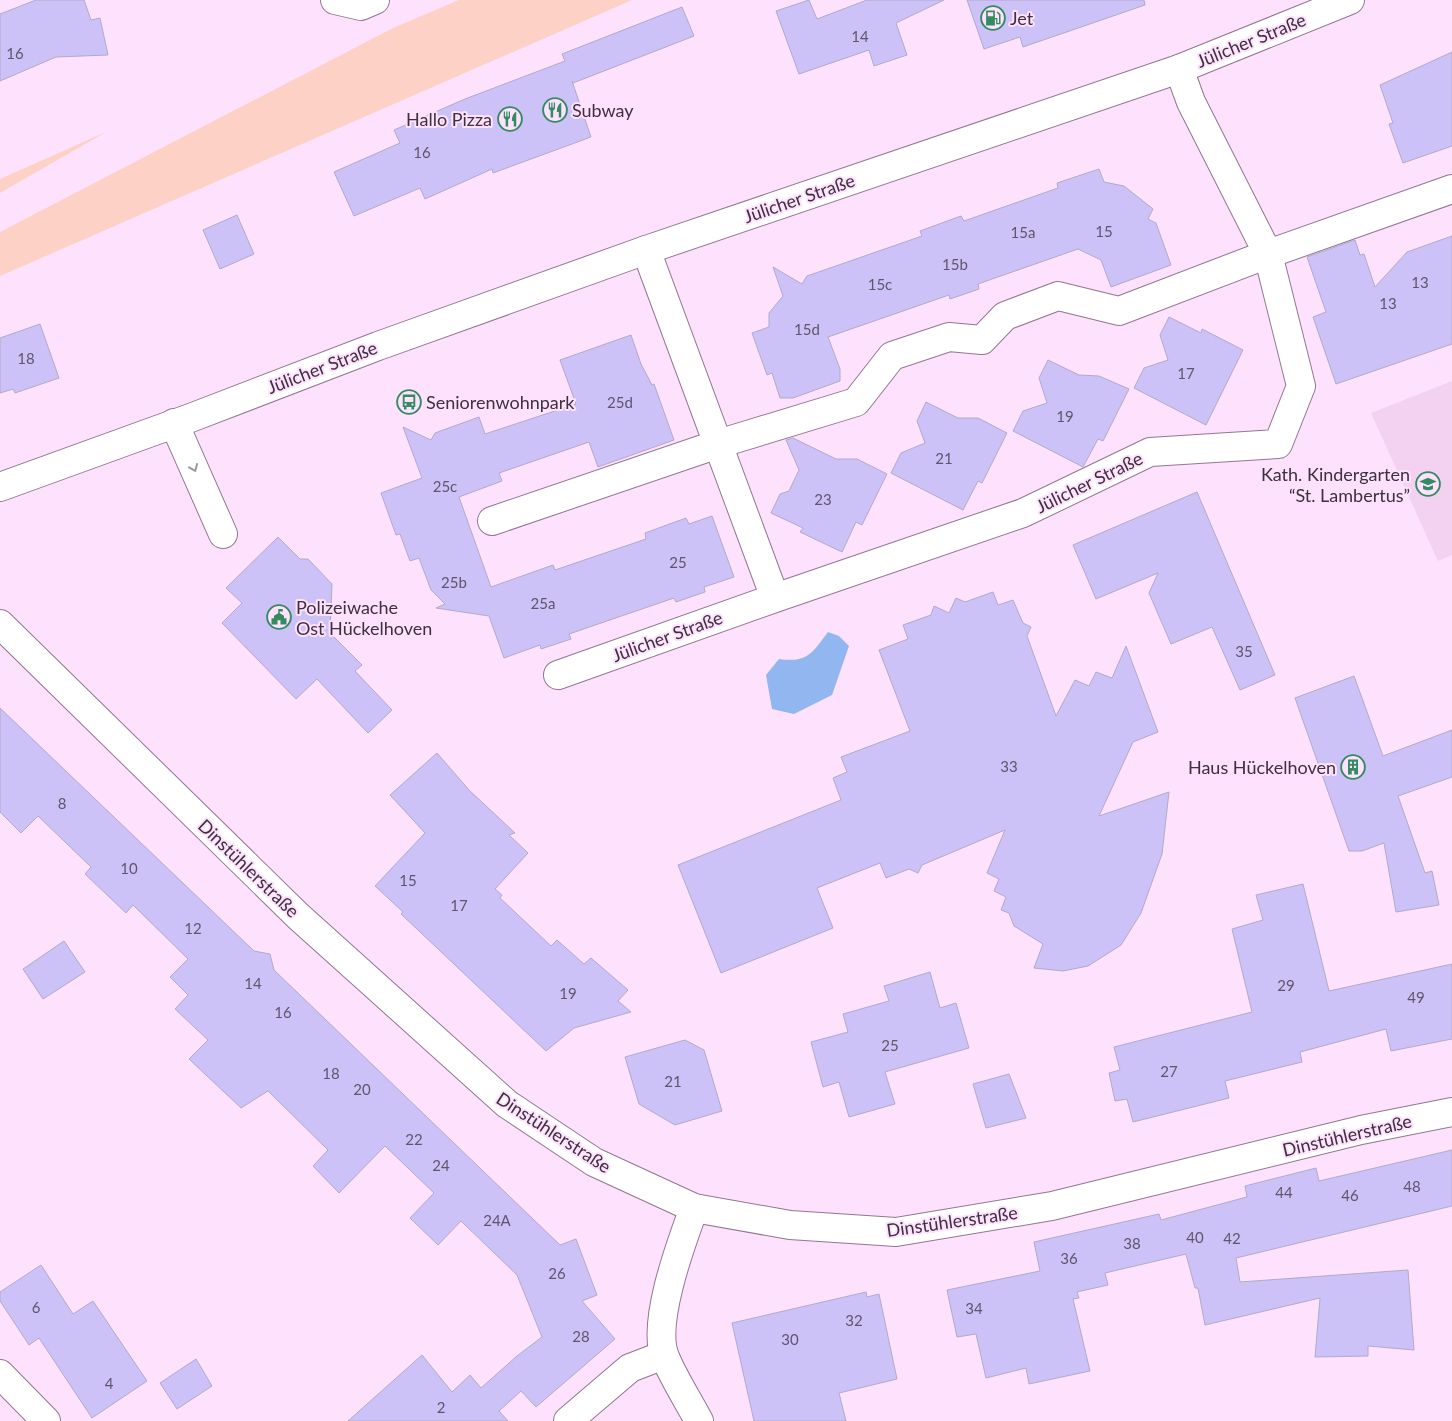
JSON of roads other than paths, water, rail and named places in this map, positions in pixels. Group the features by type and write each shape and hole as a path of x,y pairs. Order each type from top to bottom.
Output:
{"main road":[{"name":"Jülicher Straße","path":"0,487 184,420 378,346 646,250 1179,69 1350,0"},
{"name":"Jülicher Straße","path":"558,675 1023,513 1150,452 1278,444 1301,386 1268,254 1191,102 1179,69"},
{"path":"492,521 718,444 856,402 892,356 949,337 982,340 1005,316 1058,296 1119,311 1268,254 1452,189"},
{"path":"646,250 775,598"},
{"path":"184,420 231,530"},
{"name":"Dinstühlerstraße","path":"0,624 298,916 507,1104 594,1162 694,1208 790,1225 896,1232 1052,1206 1361,1130 1452,1112"},
{"path":"694,1208 679,1248 661,1321 664,1355 699,1421"},
{"path":"568,1421 630,1368 664,1355"},
{"path":"0,1374 46,1421"}],"water":[{"path":"828,632 839,636 849,646 832,695 794,714 772,709 766,675 779,659 797,659 808,655 818,646"}],"place":[{"name":"Jet","path":"993,18"},
{"name":"Subway","path":"555,110"},
{"name":"Hallo Pizza","path":"510,119"},
{"name":"Seniorenwohnpark","path":"409,402"},
{"name":"Kath. Kindergarten “St. Lambertus”","path":"1428,484"},
{"name":"Polizeiwache Ost Hückelhoven","path":"279,617"},
{"name":"Haus Hückelhoven","path":"1353,767"}]}
